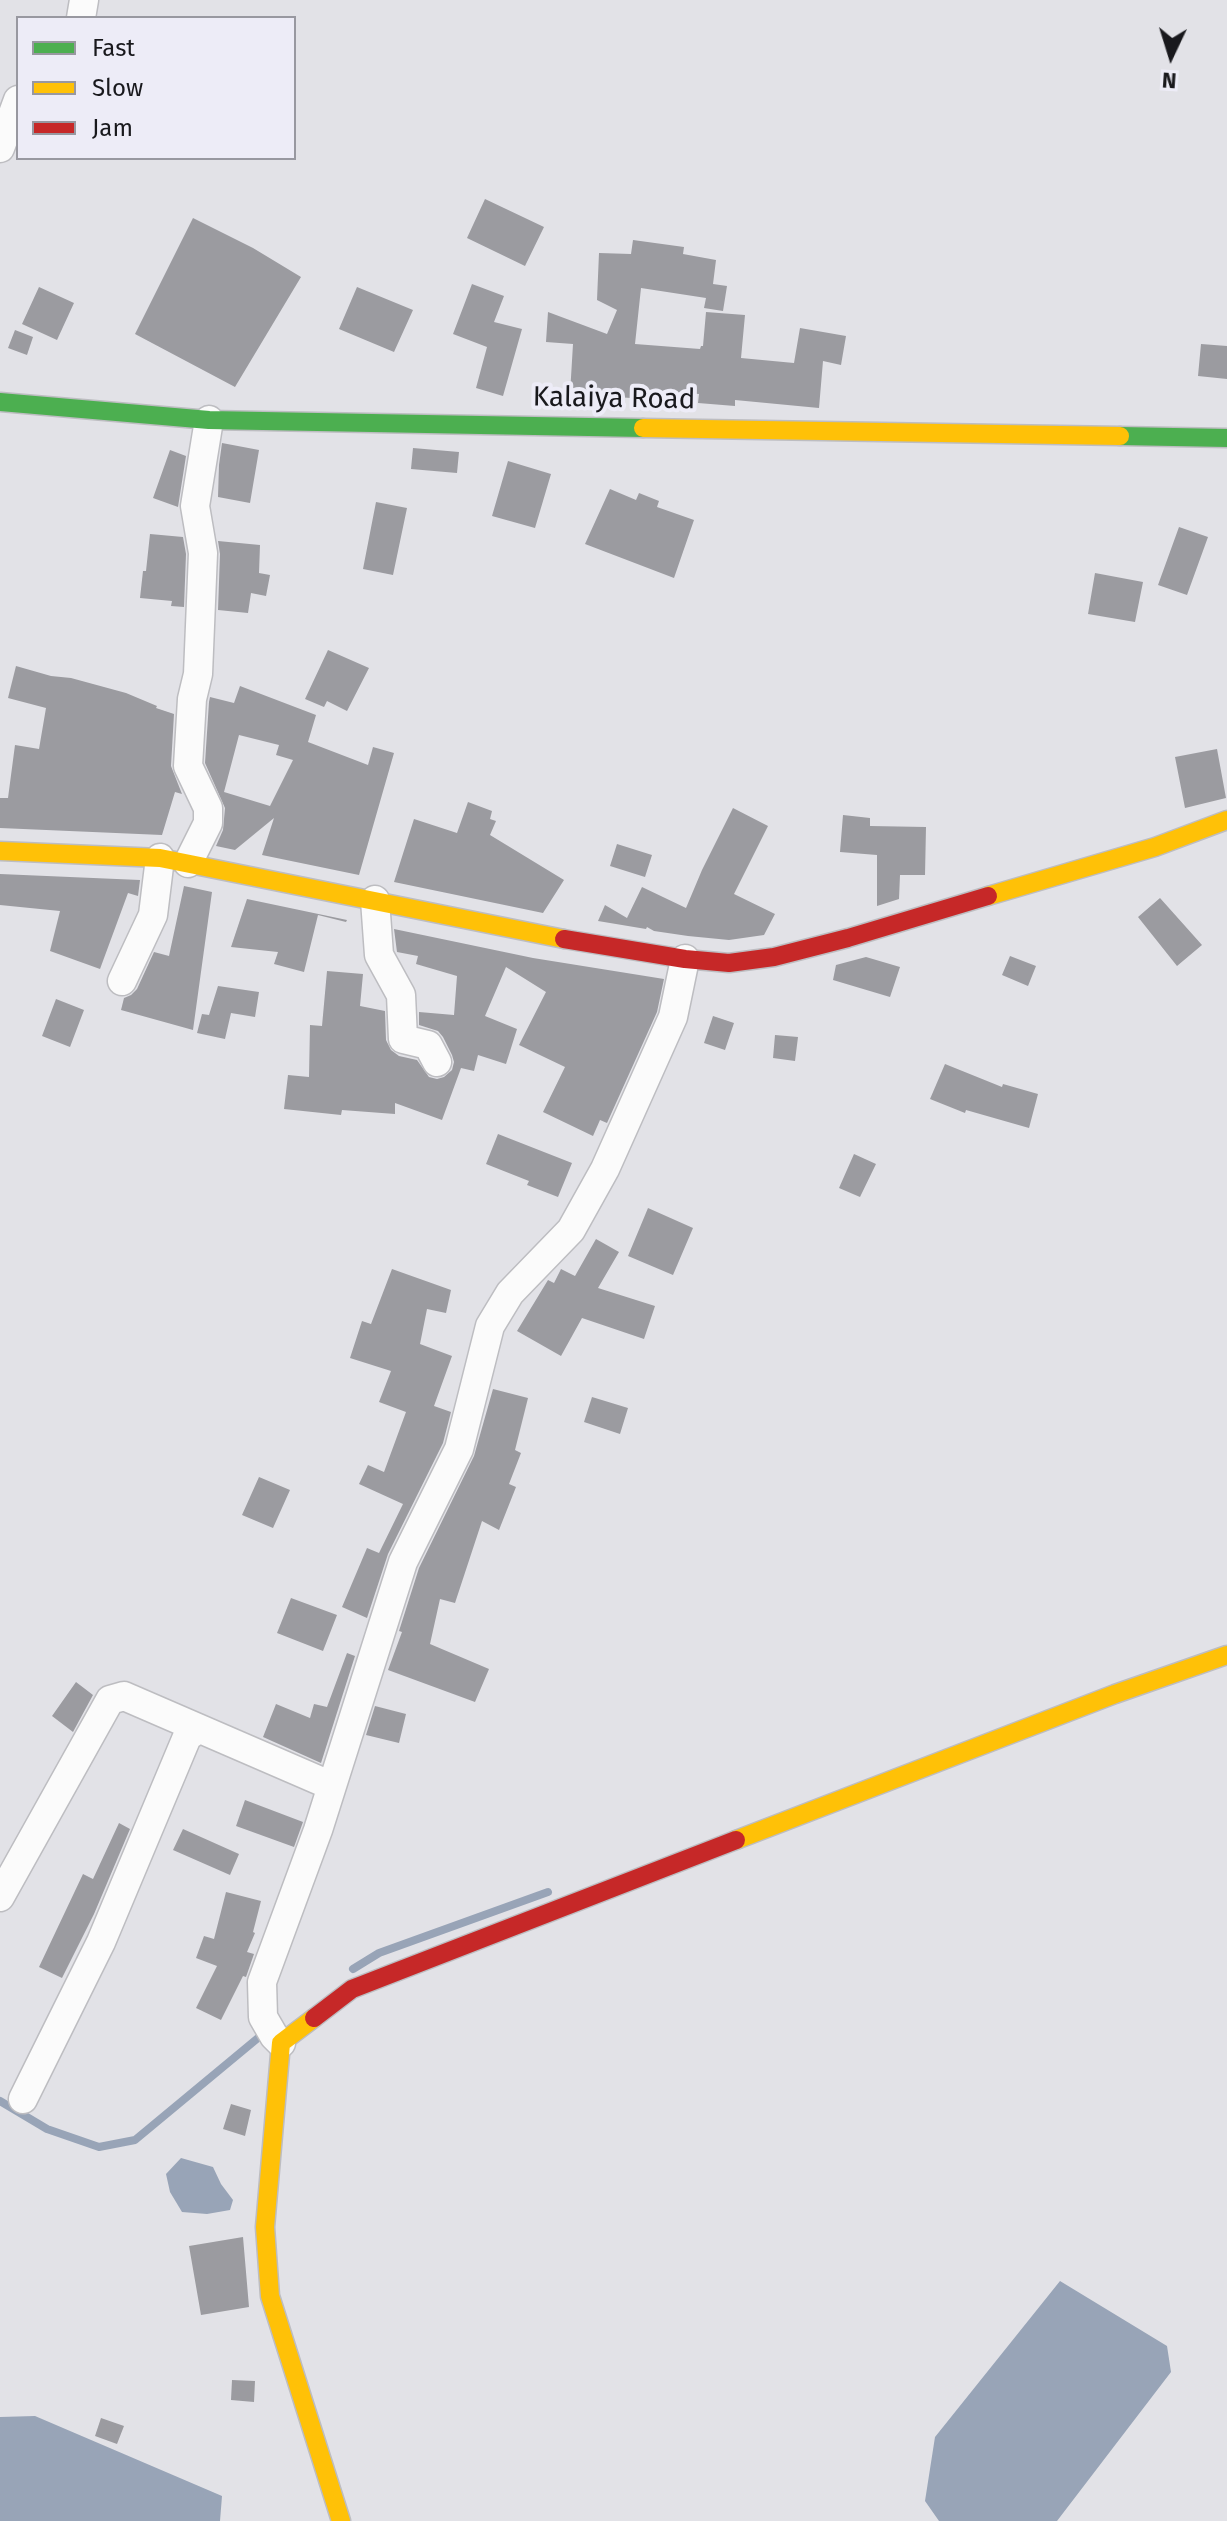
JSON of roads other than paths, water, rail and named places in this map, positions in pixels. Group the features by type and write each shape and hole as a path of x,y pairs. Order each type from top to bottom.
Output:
{"street":[{"path":"0,148 16,105"},
{"name":"Kalaiya Road","path":"0,402 209,420 1227,438"},
{"path":"122,981 153,915 174,860 208,823 208,808 188,766 192,699 198,674 203,553 195,506 209,420"},
{"path":"0,851 174,860 538,935 685,959 729,963 774,957 848,938 1155,847 1227,820"},
{"path":"375,900 379,955 401,995 403,1039 428,1045 437,1062"},
{"path":"341,2521 270,2296 265,2227 273,2032 262,1982 318,1830 403,1562 459,1449 490,1326 510,1293 571,1230 605,1169 673,1017 685,959"},
{"path":"273,2032 352,1989 1115,1694 1227,1655"},
{"path":"0,1897 110,1700 124,1696 332,1786"},
{"path":"23,2099 101,1942 187,1737 198,1729"}],"water":[{"path":"181,2158 213,2167 233,2200 230,2210 207,2214 182,2212 170,2192 166,2174"},
{"path":"1060,2281 1167,2346 1171,2372 1057,2521 939,2521 925,2501 935,2437"},
{"path":"35,2416 222,2496 220,2521 0,2521 0,2417"}],"waterway":[{"path":"353,1969 379,1953 548,1892"},
{"path":"0,2101 47,2129 99,2147 135,2140 264,2033"}]}
